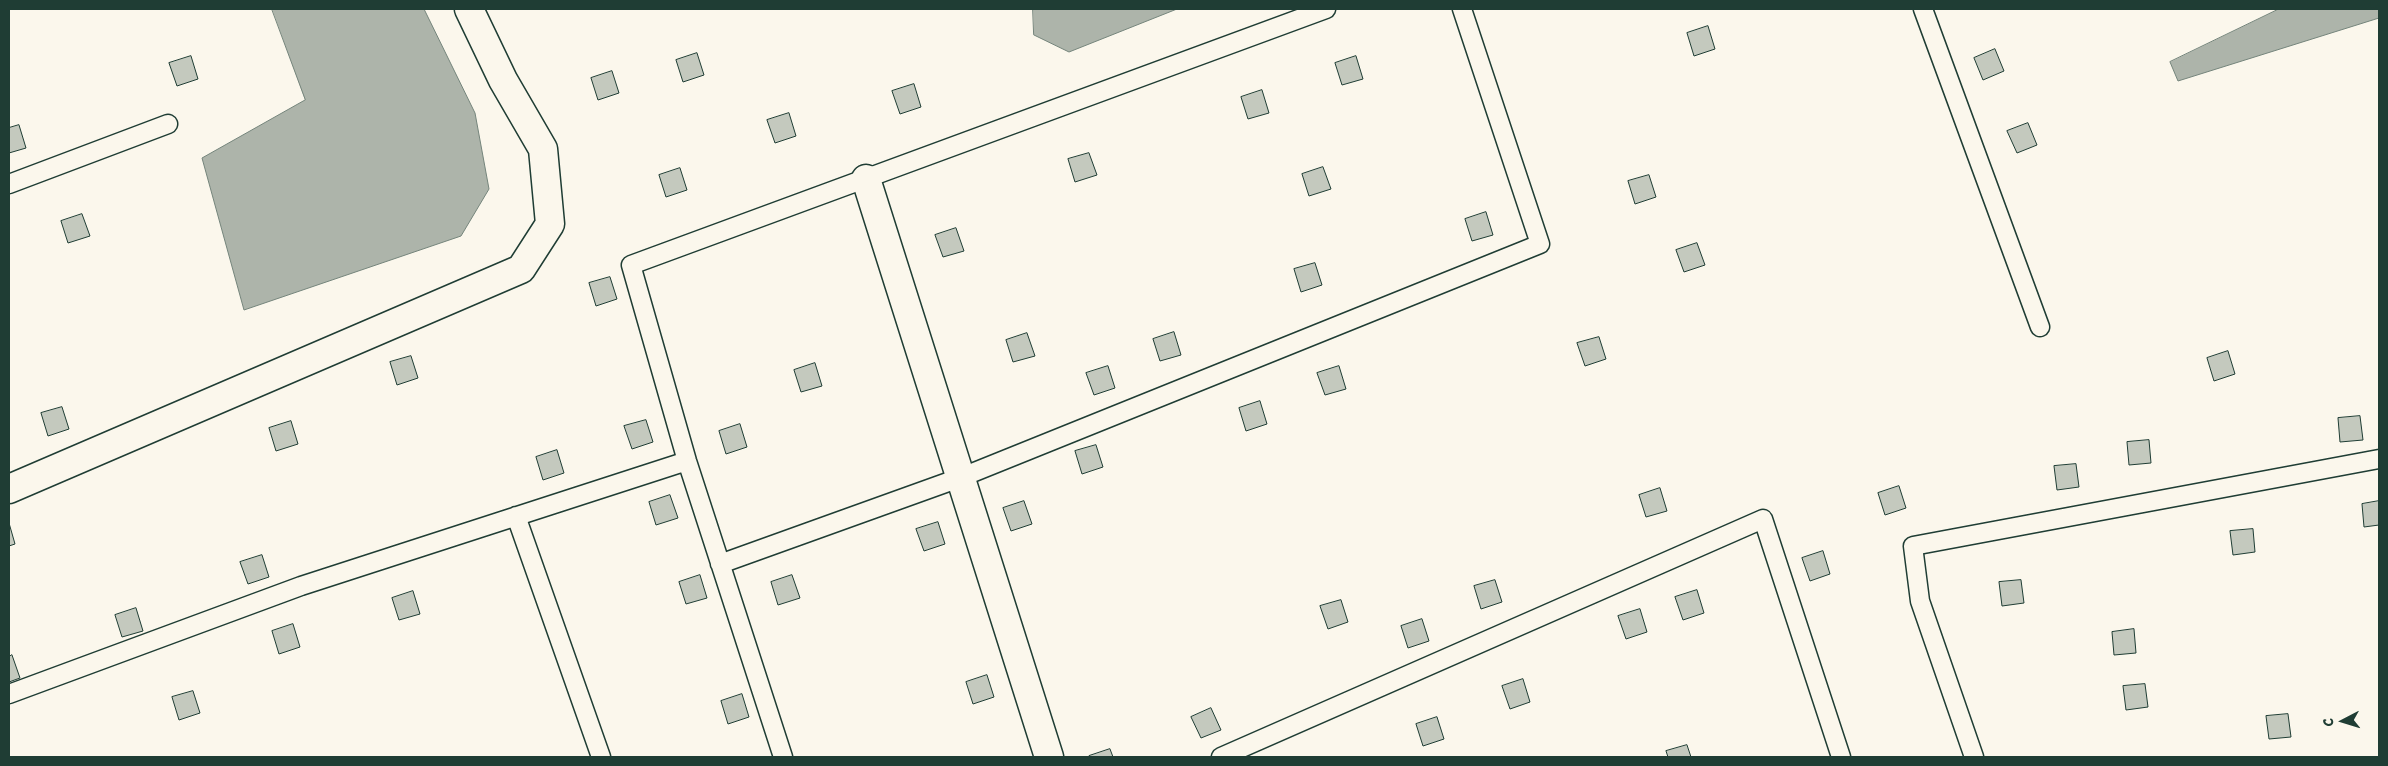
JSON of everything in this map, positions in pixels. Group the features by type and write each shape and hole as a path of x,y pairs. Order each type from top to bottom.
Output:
{"street":[{"path":"9,488 521,269 550,224 543,149 503,80 470,9"},
{"path":"866,179 962,477 1049,757"}],"lane":[{"path":"783,757 687,461 631,265 1326,9"},
{"path":"720,564 962,477 1540,244 1462,9"},
{"path":"1923,9 2040,327"},
{"path":"9,184 168,124"},
{"path":"1974,757 1920,601 1913,546 2379,459"},
{"path":"9,694 301,586 687,461"},
{"path":"516,516 602,757"},
{"path":"1220,757 1763,519 1841,757"}],"shaded area":[{"path":"272,9 424,9 475,113 489,189 461,236 244,310 202,158 305,100"},
{"path":"1033,9 1177,9 1069,52 1034,35"},
{"path":"2279,9 2379,9 2379,18 2178,81 2170,62"}],"building":[{"path":"1708,26 1715,49 1694,56 1687,33"},
{"path":"1995,49 2004,71 1983,80 1974,58"},
{"path":"697,53 704,75 683,82 676,60"},
{"path":"191,56 198,79 177,86 169,63"},
{"path":"1356,56 1363,79 1342,85 1335,63"},
{"path":"612,71 619,93 598,100 591,78"},
{"path":"914,84 921,107 900,114 892,91"},
{"path":"1262,90 1269,113 1248,119 1241,97"},
{"path":"789,113 796,136 775,143 767,120"},
{"path":"2028,123 2037,145 2017,153 2007,131"},
{"path":"19,125 26,148 9,153 9,128"},
{"path":"1089,153 1097,175 1075,182 1068,159"},
{"path":"1323,167 1331,189 1309,196 1302,174"},
{"path":"680,168 687,190 666,197 659,175"},
{"path":"1649,175 1656,197 1635,204 1628,181"},
{"path":"1486,212 1493,235 1472,241 1465,219"},
{"path":"82,214 90,236 68,243 61,221"},
{"path":"956,228 964,251 943,257 935,235"},
{"path":"1697,243 1705,265 1684,272 1676,250"},
{"path":"1315,263 1322,285 1301,292 1294,269"},
{"path":"610,277 617,299 596,306 589,283"},
{"path":"1174,332 1181,355 1160,361 1153,339"},
{"path":"1027,333 1035,356 1013,362 1006,340"},
{"path":"1599,337 1606,359 1585,366 1577,343"},
{"path":"2228,351 2235,374 2214,381 2207,358"},
{"path":"411,356 418,378 397,385 390,362"},
{"path":"815,363 822,386 801,392 794,370"},
{"path":"1108,366 1115,388 1094,395 1086,373"},
{"path":"1339,366 1346,389 1325,395 1317,373"},
{"path":"1260,401 1267,424 1246,431 1239,408"},
{"path":"62,407 69,429 48,436 41,413"},
{"path":"2360,416 2363,440 2340,442 2338,418"},
{"path":"646,420 653,442 632,449 624,426"},
{"path":"291,421 298,444 276,451 269,428"},
{"path":"740,424 747,447 726,454 719,431"},
{"path":"2149,440 2151,463 2129,465 2127,442"},
{"path":"1096,445 1103,467 1082,474 1075,451"},
{"path":"557,450 564,473 543,480 536,457"},
{"path":"2076,464 2079,487 2057,490 2054,466"},
{"path":"1899,486 1906,508 1885,515 1878,493"},
{"path":"1660,488 1667,511 1646,517 1639,495"},
{"path":"670,495 678,518 656,525 649,502"},
{"path":"1024,501 1032,524 1011,531 1003,508"},
{"path":"2379,501 2379,525 2364,527 2362,504"},
{"path":"938,522 945,544 924,551 916,529"},
{"path":"9,523 15,544 9,546"},
{"path":"2253,529 2255,552 2233,555 2230,531"},
{"path":"1823,551 1830,574 1810,581 1802,558"},
{"path":"262,555 269,577 248,584 240,562"},
{"path":"700,575 707,598 686,604 679,582"},
{"path":"792,575 800,598 778,605 771,582"},
{"path":"1495,580 1502,602 1481,609 1474,586"},
{"path":"2021,580 2024,603 2002,606 1999,582"},
{"path":"1697,590 1704,613 1683,620 1675,597"},
{"path":"413,591 420,614 399,620 392,598"},
{"path":"1341,600 1348,622 1328,629 1320,606"},
{"path":"136,608 143,631 122,637 115,615"},
{"path":"1640,609 1647,632 1626,639 1618,616"},
{"path":"1422,619 1429,641 1408,648 1401,626"},
{"path":"293,624 300,647 279,654 272,631"},
{"path":"2134,629 2136,653 2114,655 2112,632"},
{"path":"12,655 20,678 9,682 9,657"},
{"path":"987,675 994,697 973,704 966,682"},
{"path":"1523,679 1530,702 1510,709 1502,686"},
{"path":"2145,684 2148,707 2126,710 2123,686"},
{"path":"193,691 200,713 179,720 172,697"},
{"path":"742,694 749,717 728,724 721,701"},
{"path":"1211,708 1221,730 1201,738 1191,717"},
{"path":"2288,714 2291,737 2269,739 2266,716"},
{"path":"1437,717 1444,739 1423,746 1416,724"},
{"path":"1687,745 1691,757 1668,757 1666,751"},
{"path":"1110,749 1113,757 1089,757 1089,756"}]}
